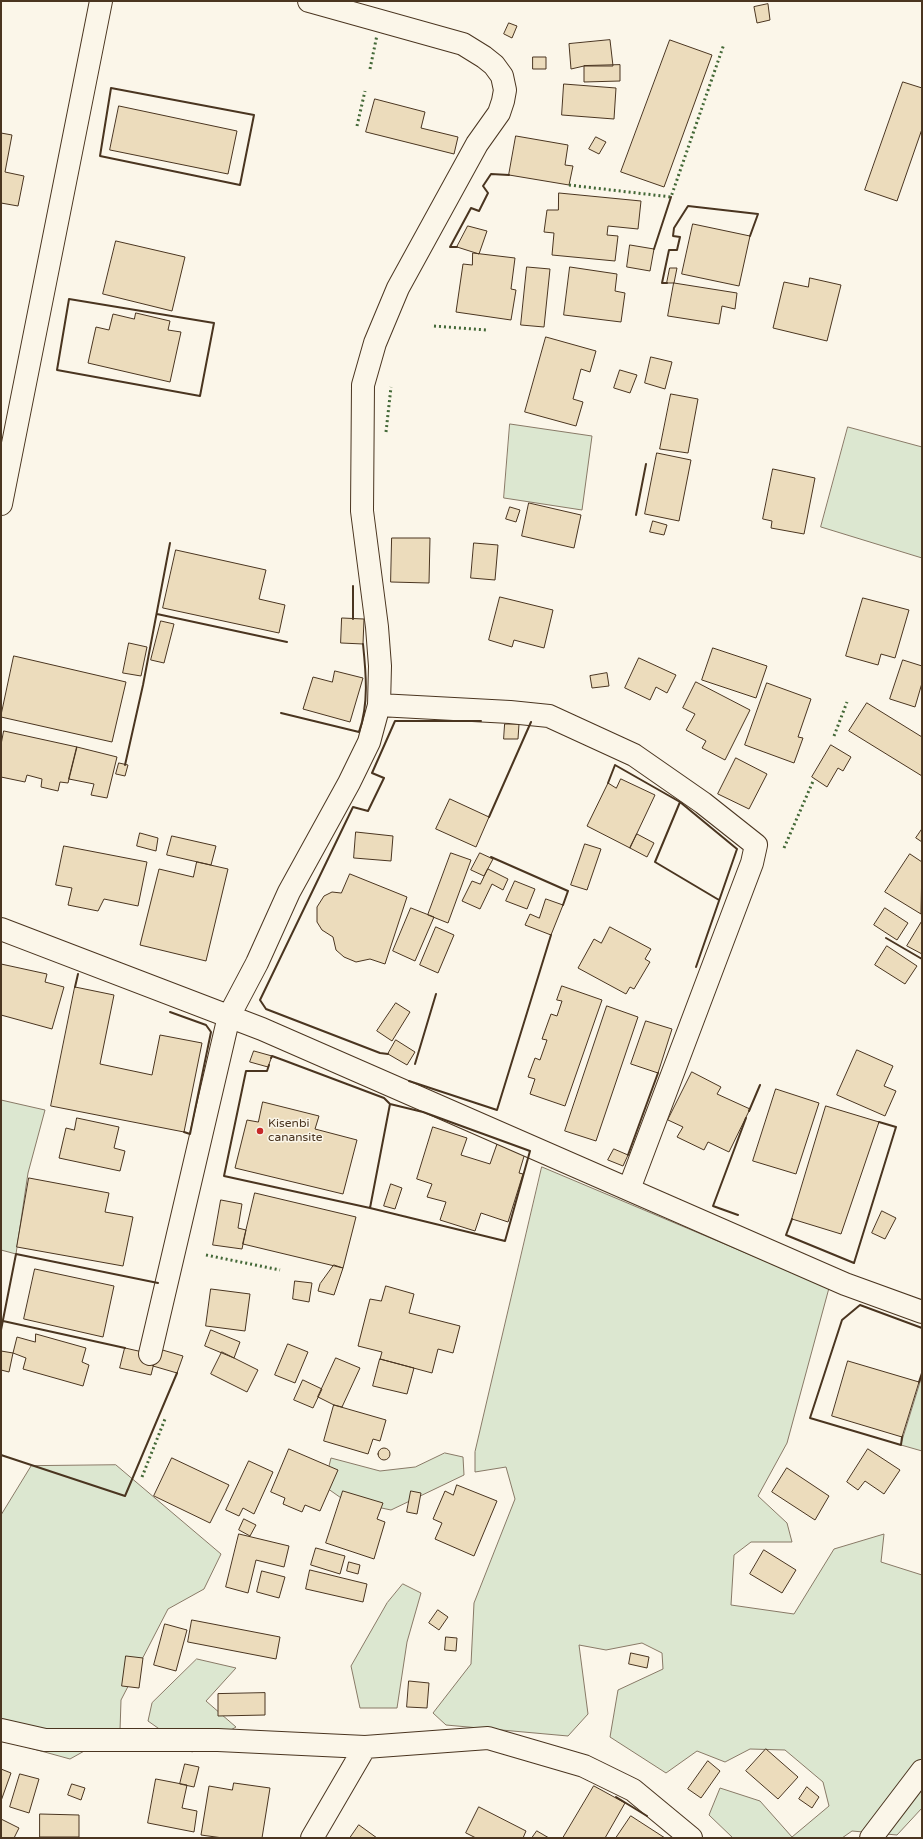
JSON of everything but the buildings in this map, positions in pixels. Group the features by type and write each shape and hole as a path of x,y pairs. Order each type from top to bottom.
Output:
{"street":[{"path":"1,504 102,1"},
{"path":"150,1354 229,1016 257,963 289,892 349,783 369,742 379,705 380,666 377,627 362,511 363,385 374,343 398,288 478,144 499,112 505,90 502,76 494,65 463,44 309,1"},
{"path":"379,705 510,712 549,716 634,755 703,803 756,845 749,870 629,1189"},
{"path":"1,929 229,1016 846,1284 922,1312"},
{"path":"1,1730 45,1740 218,1740 365,1747 488,1738 584,1766 633,1790 691,1838"},
{"path":"312,1838 365,1747"},
{"path":"871,1838 922,1771"}],"green space":[{"path":"510,424 592,436 582,510 504,498"},
{"path":"848,427 922,447 922,558 821,527"},
{"path":"1,1100 45,1110 28,1173 16,1254 1,1250"},
{"path":"542,1167 829,1288 787,1443 758,1496 787,1523 792,1542 751,1542 734,1555 731,1605 794,1614 834,1549 884,1534 881,1562 922,1575 922,1808 897,1835 852,1831 842,1838 733,1838 709,1815 720,1788 760,1801 792,1837 829,1806 823,1782 785,1750 750,1749 725,1762 697,1751 666,1773 610,1737 618,1690 663,1669 662,1653 642,1643 606,1650 579,1645 588,1714 568,1736 446,1725 433,1713 471,1664 474,1603 515,1499 506,1467 475,1472 475,1452"},
{"path":"922,1376 922,1451 901,1445"},
{"path":"445,1453 463,1457 464,1475 391,1510 344,1500 324,1486 331,1458 380,1471 415,1467"},
{"path":"116,1465 221,1554 204,1589 168,1609 121,1700 120,1731 70,1759 1,1740 1,1515 31,1466"},
{"path":"403,1584 421,1593 407,1642 397,1708 360,1708 351,1666 387,1603"},
{"path":"197,1659 236,1668 206,1701 236,1727 192,1752 148,1721 152,1703"}],"hedge":[{"path":"370,69 377,35"},
{"path":"569,185 671,197 724,44"},
{"path":"357,126 365,91"},
{"path":"434,326 487,330"},
{"path":"386,432 391,387"},
{"path":"834,736 847,702"},
{"path":"784,848 814,779"},
{"path":"206,1255 280,1270"},
{"path":"142,1477 165,1419"}],"wall":[{"path":"111,88 254,115 240,185 100,156 111,88"},
{"path":"457,247 450,247 471,208 479,211 488,193 483,186 491,174 509,175"},
{"path":"654,249 671,197"},
{"path":"667,283 662,283 669,250 677,250 680,237 673,236 674,228 688,206 758,214 750,236"},
{"path":"69,299 214,323 200,396 57,370 69,299"},
{"path":"636,515 646,464"},
{"path":"125,765 143,685 170,543"},
{"path":"353,586 353,619"},
{"path":"157,614 287,642"},
{"path":"281,713 359,732 364,711 366,688 363,644"},
{"path":"388,1054 380,1053 266,1009 260,1000 353,807 368,811 384,778 372,773 395,721 481,721"},
{"path":"489,817 531,722"},
{"path":"608,783 615,765 680,802 737,849 696,967"},
{"path":"680,802 655,862 719,900"},
{"path":"491,857 568,891 563,905"},
{"path":"409,1081 497,1110 551,935"},
{"path":"886,938 922,959"},
{"path":"75,987 78,974"},
{"path":"415,1064 436,994"},
{"path":"170,1012 206,1025 211,1032 190,1134 184,1132"},
{"path":"271,1058 272,1056 384,1098 390,1104"},
{"path":"269,1065 267,1071 246,1071 224,1176 370,1208"},
{"path":"628,1155 658,1073"},
{"path":"749,1111 760,1085"},
{"path":"390,1104 423,1112 530,1151 505,1241 370,1208 390,1104"},
{"path":"738,1215 713,1206 746,1118"},
{"path":"792,1219 786,1235 854,1263 896,1127 879,1122"},
{"path":"1,1330 16,1254 158,1283"},
{"path":"902,1437 901,1445 810,1418 842,1320 860,1305 922,1328"},
{"path":"3,1321 125,1348"},
{"path":"1,1455 125,1496 177,1373"},
{"path":"919,1382 922,1373"},
{"path":"616,1797 647,1816"}],"place":[{"name":"Kisenbi canansite","path":"260,1131"}]}
